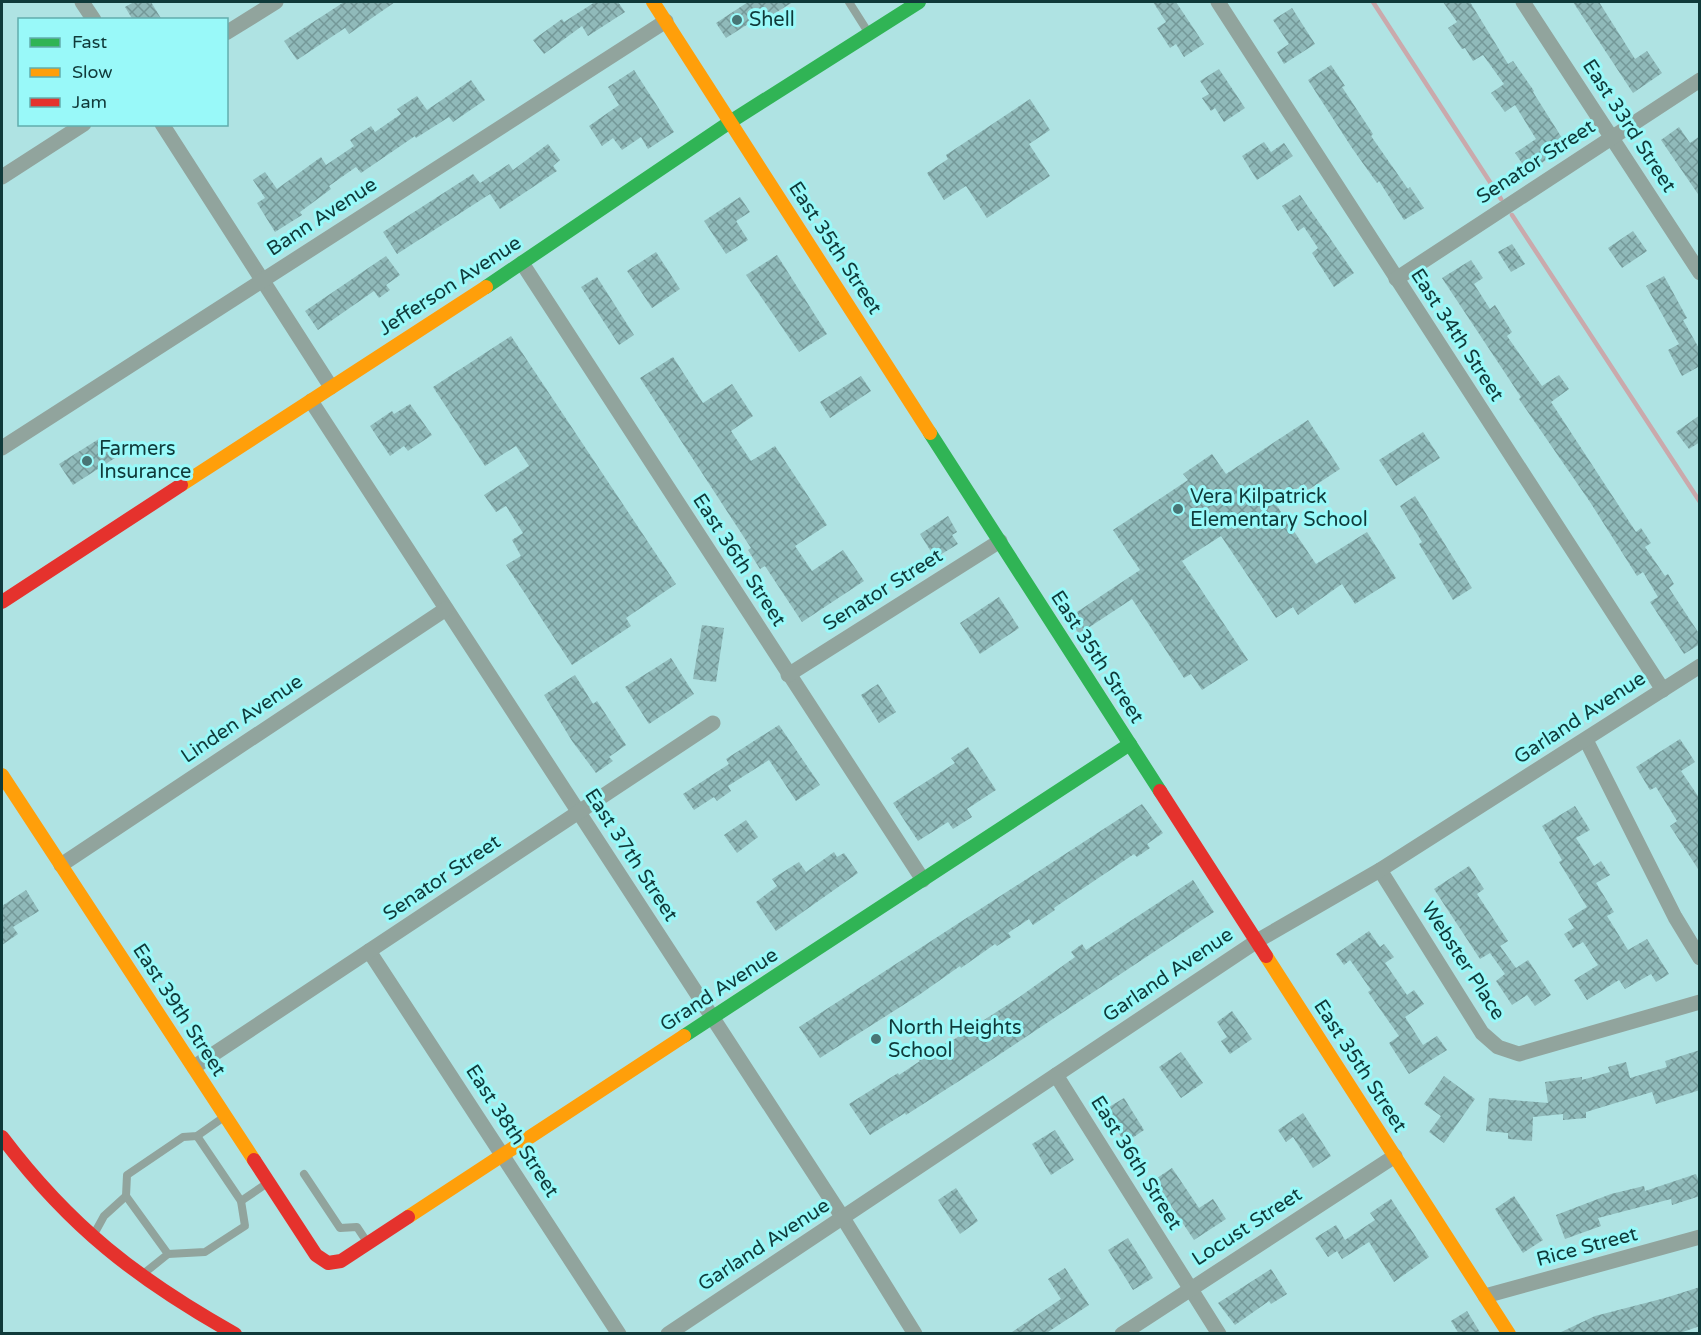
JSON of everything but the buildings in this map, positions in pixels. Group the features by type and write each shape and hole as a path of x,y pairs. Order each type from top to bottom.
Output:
{"street":[{"path":"82,2 93,18"},
{"path":"228,32 276,2"},
{"name":"East 35th Street","path":"653,2 1509,1334"},
{"name":"Jefferson Avenue","path":"2,602 522,262 730,122 919,2"},
{"name":"East 34th Street","path":"1218,2 1663,690"},
{"name":"East 33rd Street","path":"1523,2 1700,273"},
{"name":"Bann Avenue","path":"2,448 666,21"},
{"name":"Senator Street","path":"1396,279 1700,80"},
{"path":"2,177 81,126"},
{"path":"163,126 332,387"},
{"name":"East 36th Street","path":"522,262 923,880"},
{"name":"East 37th Street","path":"311,400 843,1218 915,1334"},
{"name":"Senator Street","path":"788,675 1000,541"},
{"name":"Linden Avenue","path":"61,865 446,609"},
{"name":"Garland Avenue","path":"668,1334 1257,941 1380,870 1700,666"},
{"name":"Senator Street","path":"194,1067 713,723"},
{"path":"1586,740 1675,917 1700,958"},
{"name":"Grand Avenue","path":"328,1263 342,1261 1130,744"},
{"name":"East 39th Street","path":"2,775 316,1255 328,1263"},
{"name":"Webster Place","path":"1380,870 1482,1033 1498,1047 1519,1054 1700,1002"},
{"name":"East 38th Street","path":"369,951 619,1334"},
{"name":"East 36th Street","path":"1056,1075 1219,1334"},
{"path":"2,1137 49,1196 92,1239 140,1277 194,1312 235,1334"},
{"name":"Locust Street","path":"1122,1334 1395,1156"},
{"name":"Rice Street","path":"1485,1296 1700,1237"}],"lane":[{"path":"849,2 869,33"},
{"path":"168,1254 126,1196 127,1175 183,1137 197,1136 226,1116"},
{"path":"140,1277 168,1254 205,1252 245,1226 241,1201 197,1136"},
{"path":"304,1174 340,1228 357,1227 368,1243"},
{"path":"241,1201 269,1182"},
{"path":"92,1239 104,1216 126,1196"}],"waterway":[{"path":"1373,2 1501,199"},
{"path":"1512,215 1700,502"}],"traffic: fast":[{"path":"486,287 730,122 919,2"},
{"path":"930,433 1160,791"},
{"path":"684,1036 1130,744"}],"traffic: slow":[{"path":"653,2 930,433"},
{"path":"181,485 486,287"},
{"path":"2,775 254,1160"},
{"path":"1266,956 1509,1334"},
{"path":"408,1217 684,1036"}],"traffic: jam":[{"path":"2,602 181,485"},
{"path":"1160,791 1266,956"},
{"path":"2,1137 53,1198 107,1249 167,1293 235,1334"},
{"path":"254,1160 316,1255 328,1263 341,1261 408,1217"}],"place":[{"name":"Shell","path":"737,20"},
{"name":"Farmers Insurance","path":"87,461"},
{"name":"Vera Kilpatrick Elementary School","path":"1178,509"},
{"name":"North Heights School","path":"876,1039"}]}
